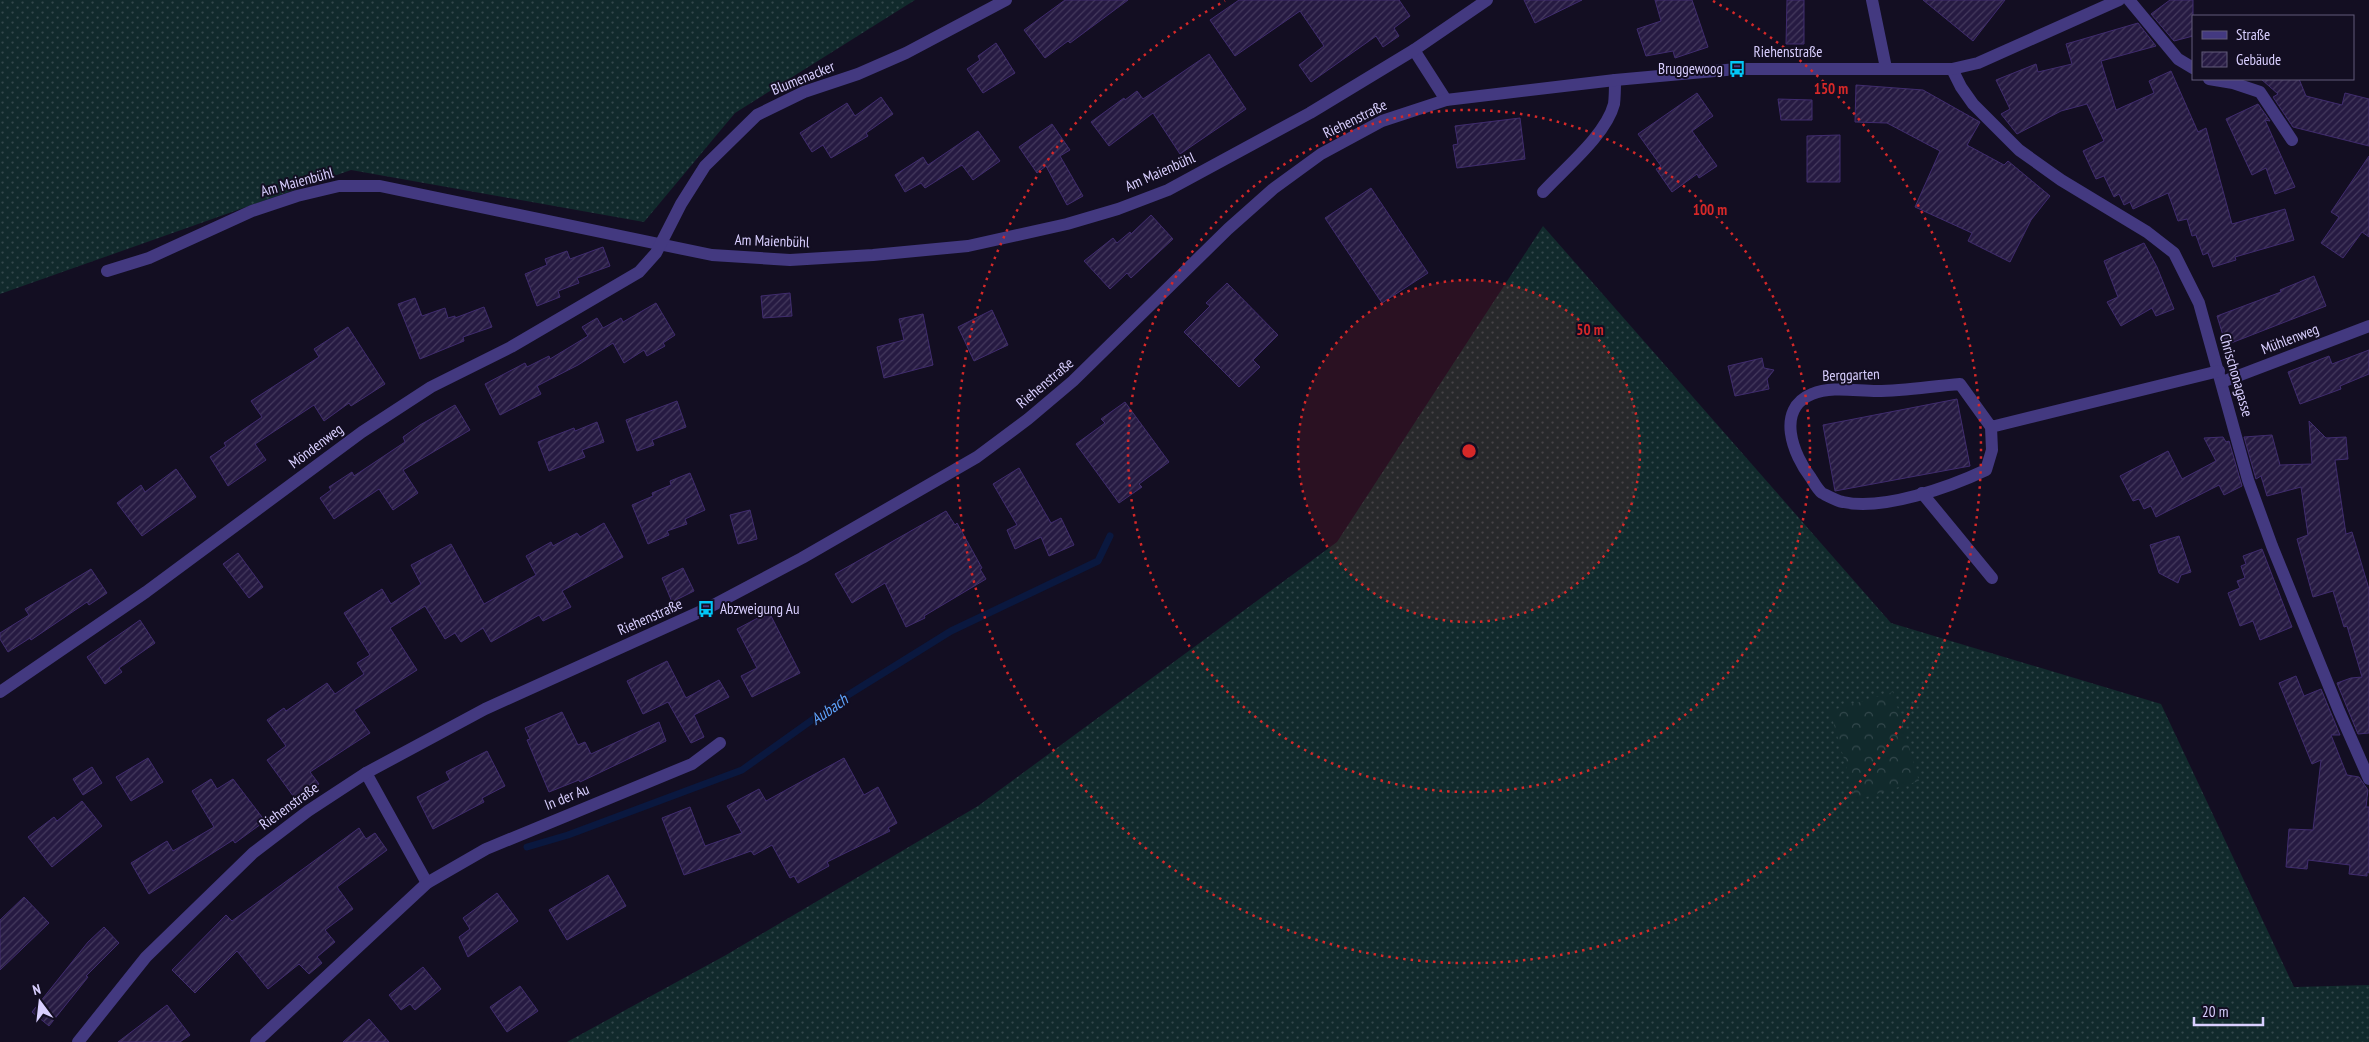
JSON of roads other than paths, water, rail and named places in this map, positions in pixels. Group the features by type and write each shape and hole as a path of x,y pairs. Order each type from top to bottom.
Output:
{"street":[{"name":"Blumenacker","path":"661,244 681,204 706,166 757,115 804,92 858,74 906,53 1006,0"},
{"name":"Am Maienbühl","path":"107,271 149,258 252,211 297,196 339,186 380,186 712,255 799,259 873,256 968,246 1067,224 1118,209 1168,190 1274,134 1414,50 1487,0"},
{"path":"1872,0 1886,68"},
{"name":"Riehenstraße","path":"78,1042 146,958 253,853 308,811 366,773 485,709 706,609 802,558 977,456 1028,419 1073,381 1228,229 1274,188 1322,154 1382,121 1446,100 1615,80 1737,69 1952,69 1978,63 2119,0"},
{"path":"2129,0 2178,59 2192,67"},
{"path":"1414,50 1446,100"},
{"name":"Chrischonagasse","path":"1952,69 1960,87 1973,104 2019,150 2061,180 2147,232 2174,253 2199,303 2248,480 2272,546 2339,711 2369,779"},
{"path":"1543,192 1598,135 1608,119 1614,103 1615,80"},
{"path":"2217,80 2233,82 2260,92 2292,140"},
{"name":"Möndenweg","path":"0,692 146,592 362,432 431,387 510,347 639,272 650,261 661,244"},
{"name":"Mühlenweg","path":"2220,376 2369,326"},
{"path":"1991,428 2220,376"},
{"name":"Berggarten","path":"1960,384 1991,428 1992,450 1986,470 1954,485 1879,505 1843,502 1821,492 1803,468 1794,449 1789,427 1796,405 1811,394 1825,390 1878,391 1960,384"},
{"path":"1922,492 1992,578"},
{"name":"In der Au","path":"256,1042 427,882 486,849 692,764 720,743"},
{"path":"366,773 427,882"}],"waterway":[{"name":"Aubach","path":"527,847 568,835 742,770 840,700 951,631 1098,561 1110,536"}],"place":[{"name":"Bruggewoog","path":"1737,69"},
{"name":"Abzweigung Au","path":"706,609"}]}
